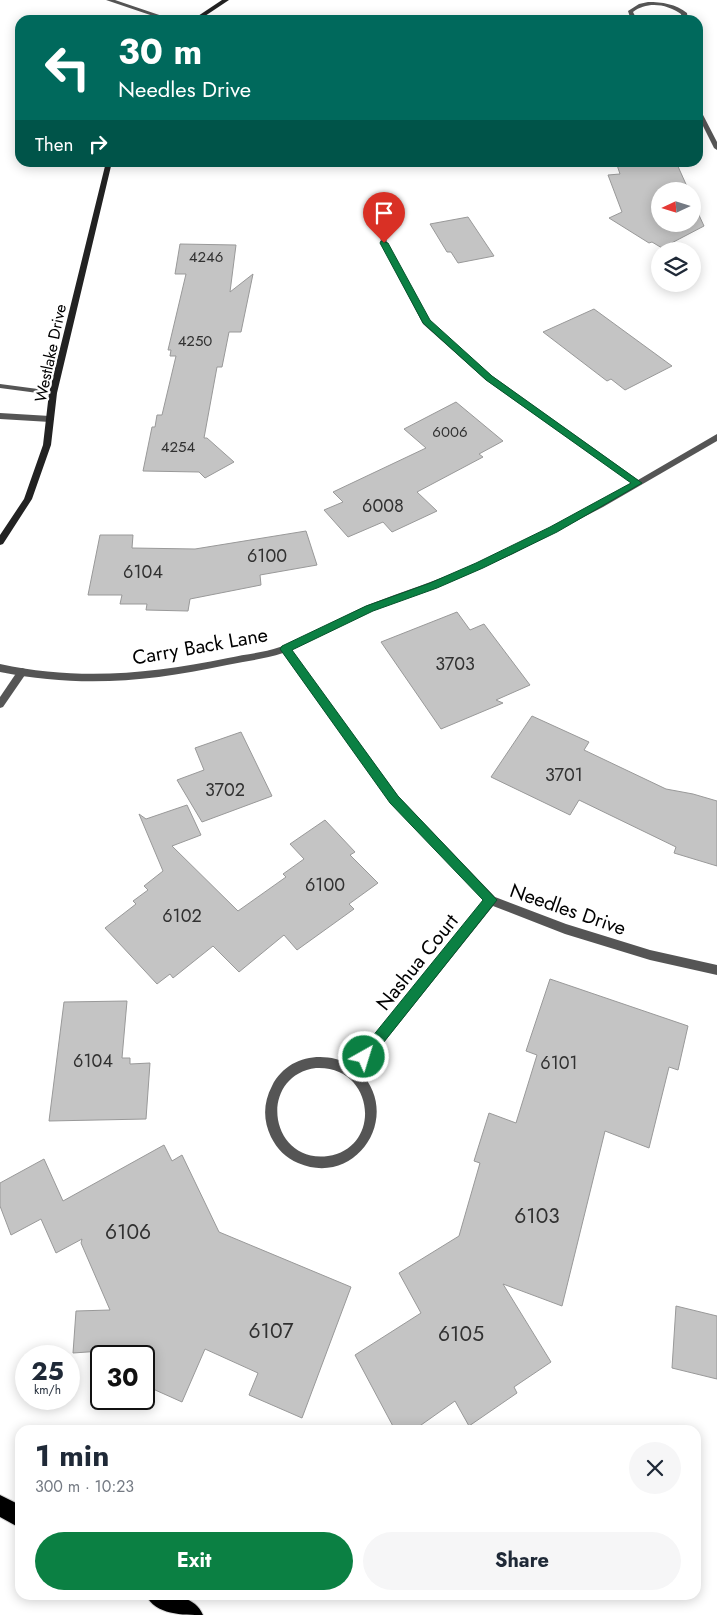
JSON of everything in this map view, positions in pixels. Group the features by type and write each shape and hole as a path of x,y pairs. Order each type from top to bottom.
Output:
{"highway":[{"path":"0,1506 15,1514"},
{"path":"166,1600 192,1615"}],"street":[{"path":"109,0 156,15"},
{"path":"203,15 226,0"},
{"path":"632,15 630,12 633,8 640,4 660,1 679,8 684,15"},
{"path":"703,121 717,148"},
{"name":"Westlake Drive","path":"0,542 28,499 47,445 53,393 108,167"},
{"path":"393,217 379,209 384,243 426,322 489,378 637,483"},
{"path":"0,386 53,393"},
{"path":"0,416 50,419"},
{"name":"Carry Back Lane","path":"0,668 57,679 143,677 188,670 286,649 370,609 480,565 553,529 717,437"},
{"name":"Needles Drive","path":"286,649 394,799 491,900 565,929 650,955 717,970"},
{"path":"0,704 22,672"},
{"name":"Nashua Court","path":"352,1072 491,900"},
{"path":"315,1061 335,1063 352,1072 366,1086 372,1104 370,1124 361,1142 346,1156 327,1162 306,1160 288,1151 276,1136 270,1117 272,1097 282,1080 297,1068 315,1061"}],"building":[{"path":"618,167 678,167 685,182 651,182 651,232 693,232 673,242 649,243 609,218 622,212 608,175 620,174"},
{"path":"468,217 494,256 458,263 451,252 447,252 430,224"},
{"path":"180,244 236,245 230,292 253,274 241,332 229,332 222,367 217,367 204,438 207,438 234,462 205,478 199,472 143,471 152,427 155,427 157,415 162,415 176,356 170,356 171,350 168,350 186,274 175,274"},
{"path":"594,309 672,366 625,390 611,379 607,381 543,332"},
{"path":"456,402 503,441 479,454 483,457 417,492 437,511 392,532 383,522 348,537 324,510 343,502 333,492 426,448 404,429"},
{"path":"306,531 317,565 260,575 261,585 190,599 188,611 146,610 147,604 120,604 122,595 88,595 100,535 133,535 132,548 195,549"},
{"path":"457,612 470,630 484,624 530,685 496,700 503,703 441,729 381,642"},
{"path":"532,716 589,742 584,750 666,789 717,801 717,866 674,853 676,847 579,800 570,815 491,777"},
{"path":"241,732 272,796 202,822 177,780 204,770 195,748"},
{"path":"187,805 201,835 172,846 238,911 286,877 283,874 304,859 290,844 325,820 355,852 350,855 378,883 349,904 354,909 297,950 284,935 239,972 213,946 173,978 170,974 157,984 105,928 136,904 133,901 148,890 144,886 163,871 139,814 146,819"},
{"path":"550,979 688,1026 678,1070 669,1067 649,1148 605,1131 562,1306 503,1284 551,1362 514,1387 517,1393 470,1425 468,1425 455,1401 421,1425 392,1425 355,1355 421,1313 399,1273 459,1236 480,1163 474,1161 489,1113 516,1123 537,1055 526,1051"},
{"path":"127,1001 122,1058 130,1058 130,1064 150,1063 146,1119 49,1121 64,1002"},
{"path":"164,1145 172,1161 182,1155 219,1232 351,1287 302,1418 249,1395 258,1373 205,1349 182,1402 155,1390 155,1345 90,1345 90,1352 80,1353 80,1345 74,1345 76,1311 110,1310 81,1243 82,1239 56,1253 41,1219 11,1235 0,1206 0,1183 44,1159 63,1201"},
{"path":"676,1306 717,1316 717,1379 672,1368"}],"route":[{"path":"364,1057 491,900 394,799 286,649 370,609 480,565 553,529 637,483 489,378 426,322 384,243"}]}
